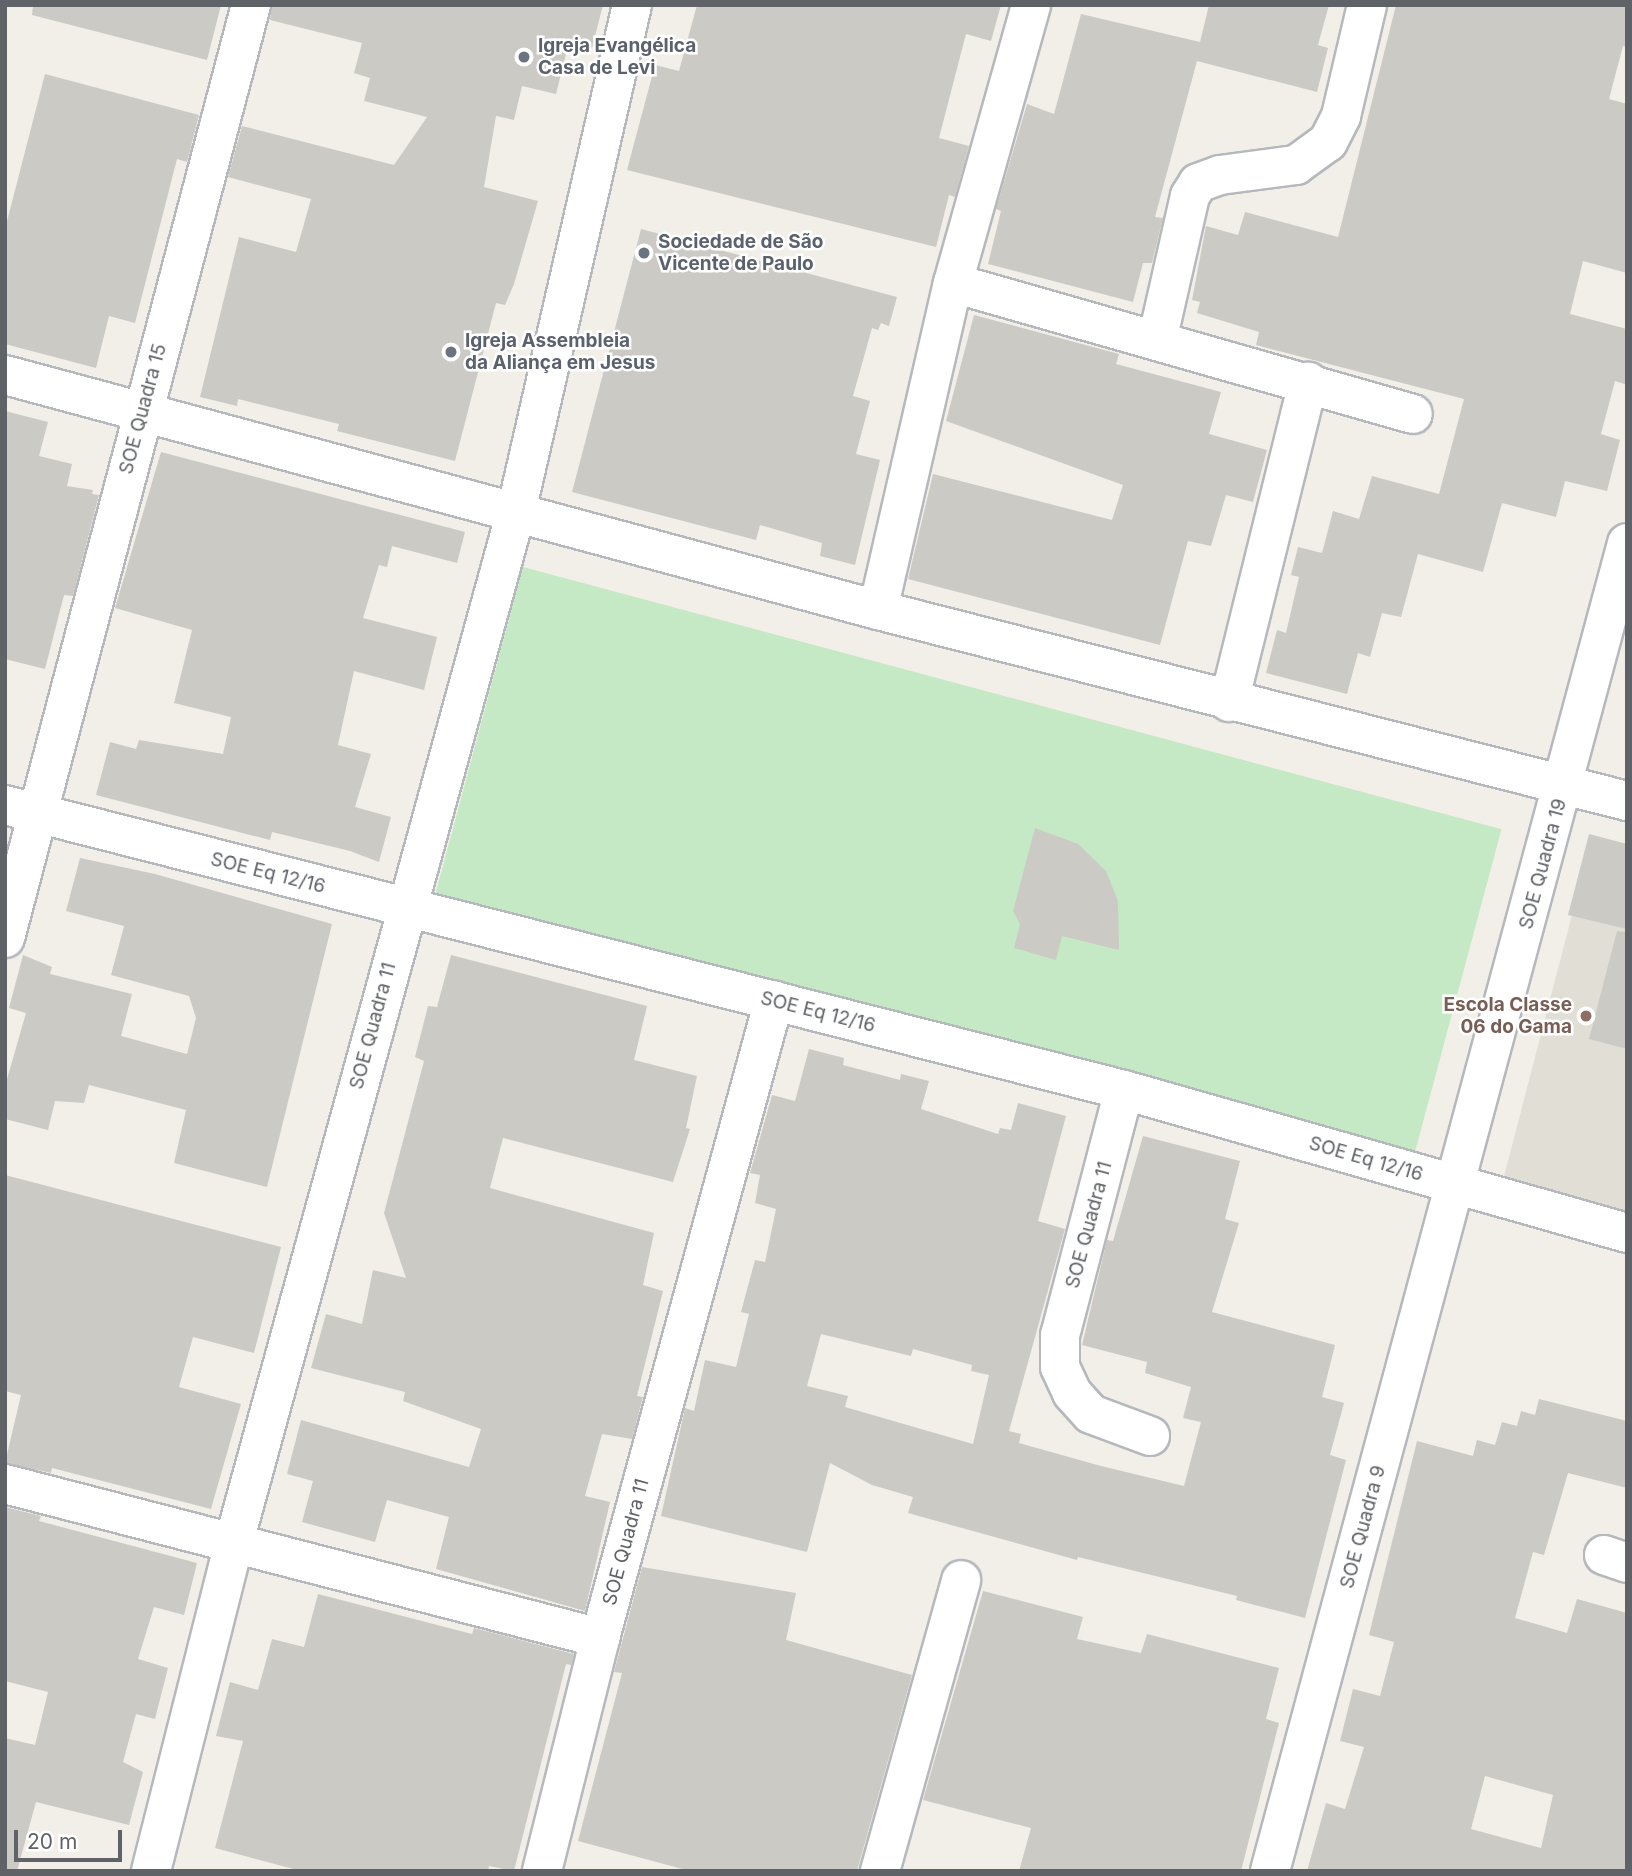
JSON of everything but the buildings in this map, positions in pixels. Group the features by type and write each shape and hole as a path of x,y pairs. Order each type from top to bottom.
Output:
{"street":[{"name":"SOE Quadra 15","path":"22,810 142,412 251,5"},
{"path":"516,512 632,5"},
{"path":"878,610 953,283 1031,5"},
{"path":"1157,341 1182,218 1194,190 1220,175 1297,165 1328,142 1341,116 1367,5"},
{"path":"953,283 1413,414"},
{"path":"5,375 878,610 1230,702 1627,801"},
{"path":"1230,702 1308,382"},
{"name":"SOE Quadra 11","path":"151,1871 234,1542 405,908 516,512"},
{"name":"SOE Quadra 19","path":"1455,1184 1627,543"},
{"path":"5,938 22,810"},
{"name":"SOE Eq 12/16","path":"22,810 1124,1090 1627,1233"},
{"name":"SOE Quadra 11","path":"542,1871 600,1638 774,1000"},
{"name":"SOE Quadra 11","path":"1124,1090 1060,1335 1060,1367 1072,1393 1091,1414 1150,1436"},
{"name":"SOE Quadra 9","path":"1270,1871 1455,1184"},
{"path":"5,1484 600,1638"},
{"path":"881,1871 961,1580"}],"shaded area":[{"name":"Escola Classe 06 do Gama","path":"1592,838 1627,847 1627,1214 1502,1184"}],"green space":[{"path":"523,567 1501,829 1413,1158 435,895"}],"place":[{"name":"Igreja Evangélica Casa de Levi","path":"524,57"},
{"name":"Sociedade de São Vicente de Paulo","path":"644,253"},
{"name":"Igreja Assembleia da Aliança em Jesus","path":"451,352"},
{"name":"Escola Classe 06 do Gama","path":"1586,1016"}]}
